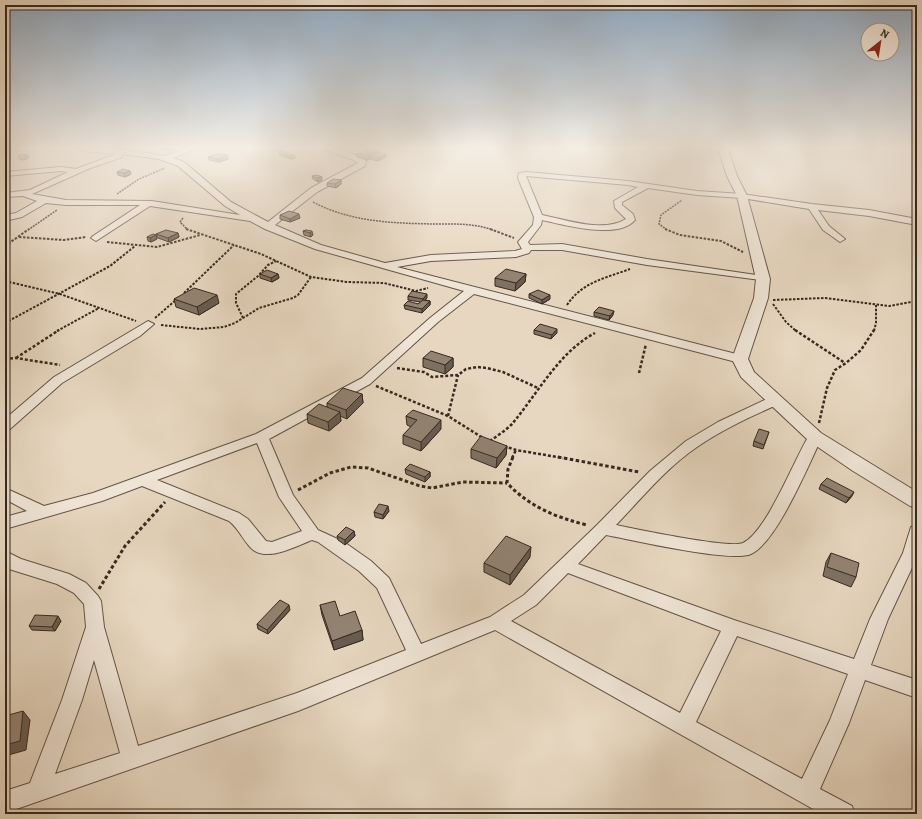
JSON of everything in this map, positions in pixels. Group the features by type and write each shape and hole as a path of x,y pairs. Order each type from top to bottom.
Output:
{"street":[{"path":"25,194 40,187"},
{"path":"208,187 228,204 255,220 268,227 318,247 439,282 612,324 740,359"},
{"path":"268,227 318,187"},
{"path":"384,267 431,258 522,253 537,225 538,216 526,187"},
{"path":"538,216 591,226 620,226 631,220 630,216 618,206 618,201 645,187"},
{"path":"655,187 697,194 742,196 812,207 869,213 917,222"},
{"path":"738,187 742,196 763,279 761,298 740,359 747,374 815,437 860,467 917,501"},
{"path":"5,195 25,194 45,200 69,202 148,203 194,209 255,220"},
{"path":"5,218 19,216 45,200"},
{"path":"96,238 148,203"},
{"path":"812,207 826,228 840,239"},
{"path":"525,245 562,247 647,262 763,279"},
{"path":"5,523 97,497 261,437 366,381 434,320 472,290"},
{"path":"5,426 58,380 136,334 148,324"},
{"path":"5,802 298,702 496,622 530,600 603,529 655,475 691,444 723,425 776,400"},
{"path":"261,437 286,497 312,534 324,538 338,546 365,566 383,582 417,655"},
{"path":"603,529 718,549 734,550 747,548 757,542 775,513 795,479 815,437"},
{"path":"144,481 234,517 242,523 257,544 263,547 272,548 312,534"},
{"path":"5,493 44,512"},
{"path":"807,793 839,723 879,619 911,553 917,531"},
{"path":"5,557 14,564 68,582 80,588 92,601 95,627 132,759"},
{"path":"566,566 732,627 917,689"},
{"path":"496,622 844,814"},
{"path":"38,791 72,700 95,627"},
{"path":"684,725 732,627"}],"path":[{"path":"97,202 116,195 126,187"},
{"path":"697,194 661,215 658,219 659,224 671,233 722,241 745,253 758,255"},
{"path":"306,197 322,208 343,215 400,224 474,225 498,232 525,245"},
{"path":"5,246 69,202"},
{"path":"194,209 180,222 183,227 200,235 234,245 277,261 312,277 347,282 384,283 416,291 428,289 439,282"},
{"path":"184,294 234,245"},
{"path":"5,323 110,266 135,246"},
{"path":"243,318 234,300 236,293 240,287 257,278 263,268 277,261"},
{"path":"563,313 570,299 587,283 647,262"},
{"path":"5,281 60,294 148,324 213,329 224,327 259,308 298,295 312,277"},
{"path":"148,324 178,298"},
{"path":"846,364 810,341 782,319 772,299 825,298 889,306 917,301"},
{"path":"815,437 831,379 839,366 846,364 863,348 874,331 878,322 876,305"},
{"path":"16,358 45,338 100,308"},
{"path":"490,441 511,425 538,388 580,341 612,324"},
{"path":"639,373 648,334"},
{"path":"5,359 16,358 76,368"},
{"path":"382,366 424,372 432,377 458,375 466,369 477,367 487,368 503,372 538,388"},
{"path":"448,416 458,375"},
{"path":"366,381 448,416 477,435 490,441 516,450 655,475"},
{"path":"516,450 508,469 507,483 515,493 533,507 553,516 603,529"},
{"path":"286,497 330,473 351,467 368,468 426,487 446,486 463,482 507,483"},
{"path":"92,601 125,546 173,493"}],"building":[{"path":"289,211 299,214 290,219 280,215"},
{"path":"166,230 178,233 168,238 156,234"},
{"path":"303,231 312,231 310,233"},
{"path":"153,234 156,235 150,238 147,237"},
{"path":"506,269 526,274 516,283 495,278"},
{"path":"267,270 278,274 271,278 260,274"},
{"path":"194,288 217,295 197,307 174,299"},
{"path":"538,290 550,295 542,300 529,294"},
{"path":"412,291 427,294 423,299 408,296"},
{"path":"423,300 430,301 422,309 404,305 408,301 418,304"},
{"path":"599,307 614,311 610,316 594,312"},
{"path":"540,324 557,329 552,335 534,330"},
{"path":"431,351 453,358 445,365 423,358"},
{"path":"343,388 362,394 346,410 327,403"},
{"path":"319,404 340,412 328,422 307,414"},
{"path":"413,410 441,420 421,442 403,435 417,420 406,416"},
{"path":"759,429 769,432 764,445 754,441"},
{"path":"481,436 507,446 497,458 471,449"},
{"path":"410,464 430,472 425,477 405,469"},
{"path":"827,478 854,492 849,498 821,484"},
{"path":"379,504 388,506 383,515 374,512"},
{"path":"346,527 354,531 345,540 337,536"},
{"path":"506,536 531,547 510,575 484,563"},
{"path":"831,553 859,563 856,577 827,567"},
{"path":"280,600 289,605 267,630 257,624"},
{"path":"335,601 340,616 355,611 362,630 332,641 320,605"},
{"path":"35,615 58,616 52,627 29,626"},
{"path":"23,711 20,741 5,745 5,716"}]}
